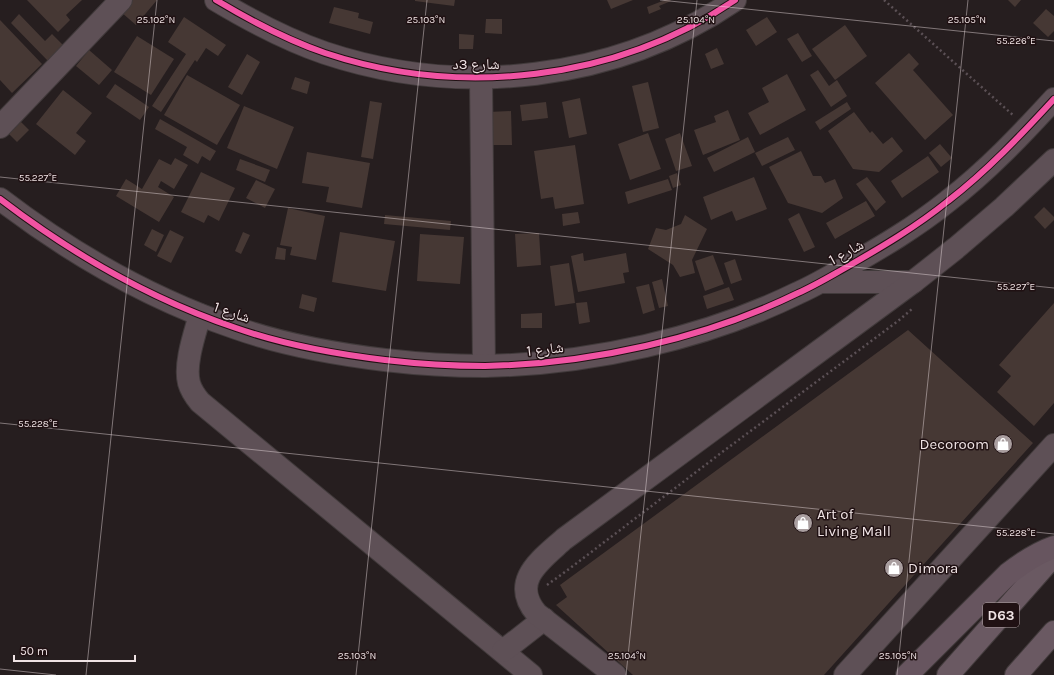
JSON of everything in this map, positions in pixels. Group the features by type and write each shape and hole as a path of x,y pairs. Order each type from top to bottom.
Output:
{"highway":[{"path":"907,675 1008,574 1021,564 1054,547"}],"main road":[{"name":"D63","path":"948,675 1054,555"},
{"path":"1016,675 1054,632"}],"street":[{"path":"0,127 121,0"},
{"name":"شارع 3د","path":"216,0 267,29 325,53 353,61 409,73 481,78 524,76 553,72 609,59 663,39 689,27 732,1"},
{"path":"481,78 484,366"},
{"name":"شارع 1","path":"0,199 56,240 126,281 162,299 237,329 316,350 357,357 455,366 527,364 609,354 686,336 760,310 820,282 870,254 946,203 992,163 1054,99"},
{"path":"615,675 537,614 532,608 527,594 527,585 528,577 537,563 564,539 913,282 956,248 1054,160"},
{"path":"820,282 913,282"},
{"path":"200,315 187,371 193,393 200,402 531,675"},
{"path":"845,675 1054,446"},
{"path":"503,651 544,619"}],"path":[{"path":"884,0 1027,128"},
{"path":"545,590 548,584 898,321 915,305"}],"building":[{"path":"27,0 82,0 66,15 70,20 58,32"},
{"path":"131,0 157,0 136,25 121,12"},
{"path":"415,0 455,0 454,6"},
{"path":"607,0 633,0 611,9"},
{"path":"665,0 671,1 659,6 661,9 649,14 647,7"},
{"path":"1008,0 1021,0 1015,7"},
{"path":"334,7 359,13 358,18 373,22 370,34 329,23"},
{"path":"1046,9 1054,16 1054,31 1048,37 1033,23"},
{"path":"19,14 45,41 52,34 64,46 48,61 11,23"},
{"path":"184,17 226,45 218,56 206,48 197,62 195,60 161,112 152,106 186,54 168,42"},
{"path":"767,17 777,32 756,46 746,30"},
{"path":"486,19 502,19 502,34 485,33"},
{"path":"0,20 42,64 12,93 0,80"},
{"path":"845,25 867,56 835,80 812,49"},
{"path":"798,33 812,56 802,62 787,39"},
{"path":"459,34 474,35 473,49 459,49"},
{"path":"137,36 174,59 151,95 114,72"},
{"path":"717,48 724,64 711,69 705,54"},
{"path":"89,50 112,70 99,85 76,66"},
{"path":"909,53 919,64 913,70 953,115 925,140 875,83"},
{"path":"247,54 260,62 242,95 228,87"},
{"path":"818,70 829,86 837,80 847,96 831,107 810,75"},
{"path":"787,74 806,110 760,135 748,113 769,102 762,88"},
{"path":"187,75 240,105 217,145 164,115"},
{"path":"295,77 310,82 307,94 291,89"},
{"path":"648,82 659,128 643,132 632,86"},
{"path":"115,84 149,107 140,120 106,97"},
{"path":"63,90 92,113 76,133 86,141 75,155 36,124"},
{"path":"580,98 587,134 569,138 562,102"},
{"path":"370,101 382,103 373,159 361,157"},
{"path":"546,102 548,118 522,121 520,105"},
{"path":"847,102 851,109 820,130 815,122"},
{"path":"244,106 294,127 277,169 227,148"},
{"path":"728,110 740,140 703,155 694,130 716,122 714,116"},
{"path":"511,111 512,145 489,145 488,112"},
{"path":"854,112 870,133 872,131 883,144 892,137 903,151 879,172 853,169 828,131"},
{"path":"160,119 216,151 210,161 202,156 198,164 183,155 187,147 155,129"},
{"path":"19,120 29,130 17,142 8,133"},
{"path":"648,133 661,169 630,180 618,144"},
{"path":"680,133 692,166 676,171 665,139"},
{"path":"748,137 755,152 714,172 707,158"},
{"path":"788,137 795,150 762,166 755,153"},
{"path":"940,144 952,158 941,167 929,153"},
{"path":"575,145 584,204 555,209 553,197 541,199 534,151"},
{"path":"801,151 813,176 821,176 825,183 835,179 843,198 822,213 788,203 769,167"},
{"path":"307,152 370,163 362,208 326,202 329,187 302,183"},
{"path":"928,156 939,172 902,198 891,181"},
{"path":"175,158 188,165 174,189 161,181 158,187 174,197 159,222 116,196 126,179 142,189 159,159 171,165"},
{"path":"240,159 270,170 265,182 236,170"},
{"path":"201,172 235,188 219,221 208,215 204,223 181,212"},
{"path":"677,173 681,185 673,188 669,176"},
{"path":"754,177 767,209 736,221 732,211 711,220 703,197"},
{"path":"867,177 886,202 876,211 856,184"},
{"path":"668,179 672,190 628,204 625,192"},
{"path":"256,180 275,189 265,208 246,198"},
{"path":"866,201 875,216 835,239 826,223"},
{"path":"1044,207 1054,217 1054,220 1045,229 1034,217"},
{"path":"288,208 325,216 316,260 290,255 292,247 280,245"},
{"path":"578,212 580,223 563,226 562,214"},
{"path":"799,213 815,247 804,252 788,219"},
{"path":"385,215 451,221 450,230 384,224"},
{"path":"685,215 707,229 692,260 695,273 680,277 673,265 648,249 656,228 666,230 681,224"},
{"path":"152,229 164,235 156,252 144,245"},
{"path":"170,230 184,237 171,263 157,256"},
{"path":"243,232 250,235 241,254 235,251"},
{"path":"340,232 395,241 386,291 332,282"},
{"path":"539,233 541,265 517,267 515,234"},
{"path":"420,234 464,237 460,284 417,281"},
{"path":"277,247 286,249 285,260 275,259"},
{"path":"583,253 584,261 626,253 629,272 623,273 625,283 578,292 571,256"},
{"path":"713,255 724,284 705,291 695,261"},
{"path":"735,259 742,280 731,284 724,263"},
{"path":"569,263 575,303 555,306 550,266"},
{"path":"662,279 668,306 659,308 652,282"},
{"path":"649,284 655,310 643,314 636,287"},
{"path":"729,287 734,300 707,309 703,296"},
{"path":"302,294 317,298 314,312 299,308"},
{"path":"587,302 590,322 579,324 576,303"},
{"path":"1054,303 1054,403 1034,426 997,392 1011,376 999,365"},
{"path":"542,313 542,328 521,328 521,314"},
{"name":"Art of Living Mall","path":"908,330 1033,443 824,675 633,675 556,605 567,597 560,585"}],"cycle path":[{"path":"216,0 269,30 325,53 376,67 429,75 483,77 536,74 589,64 640,49 689,27 735,0"},
{"path":"0,199 55,238 143,289 204,316 254,334 310,348 385,360 460,366 525,364 605,354 685,336 724,324 762,309 810,287 885,245 936,211 990,165 1054,99"}],"place":[{"name":"Decoroom","path":"1003,444"},
{"name":"Art of Living Mall","path":"803,523"},
{"name":"Dimora","path":"894,568"}]}
